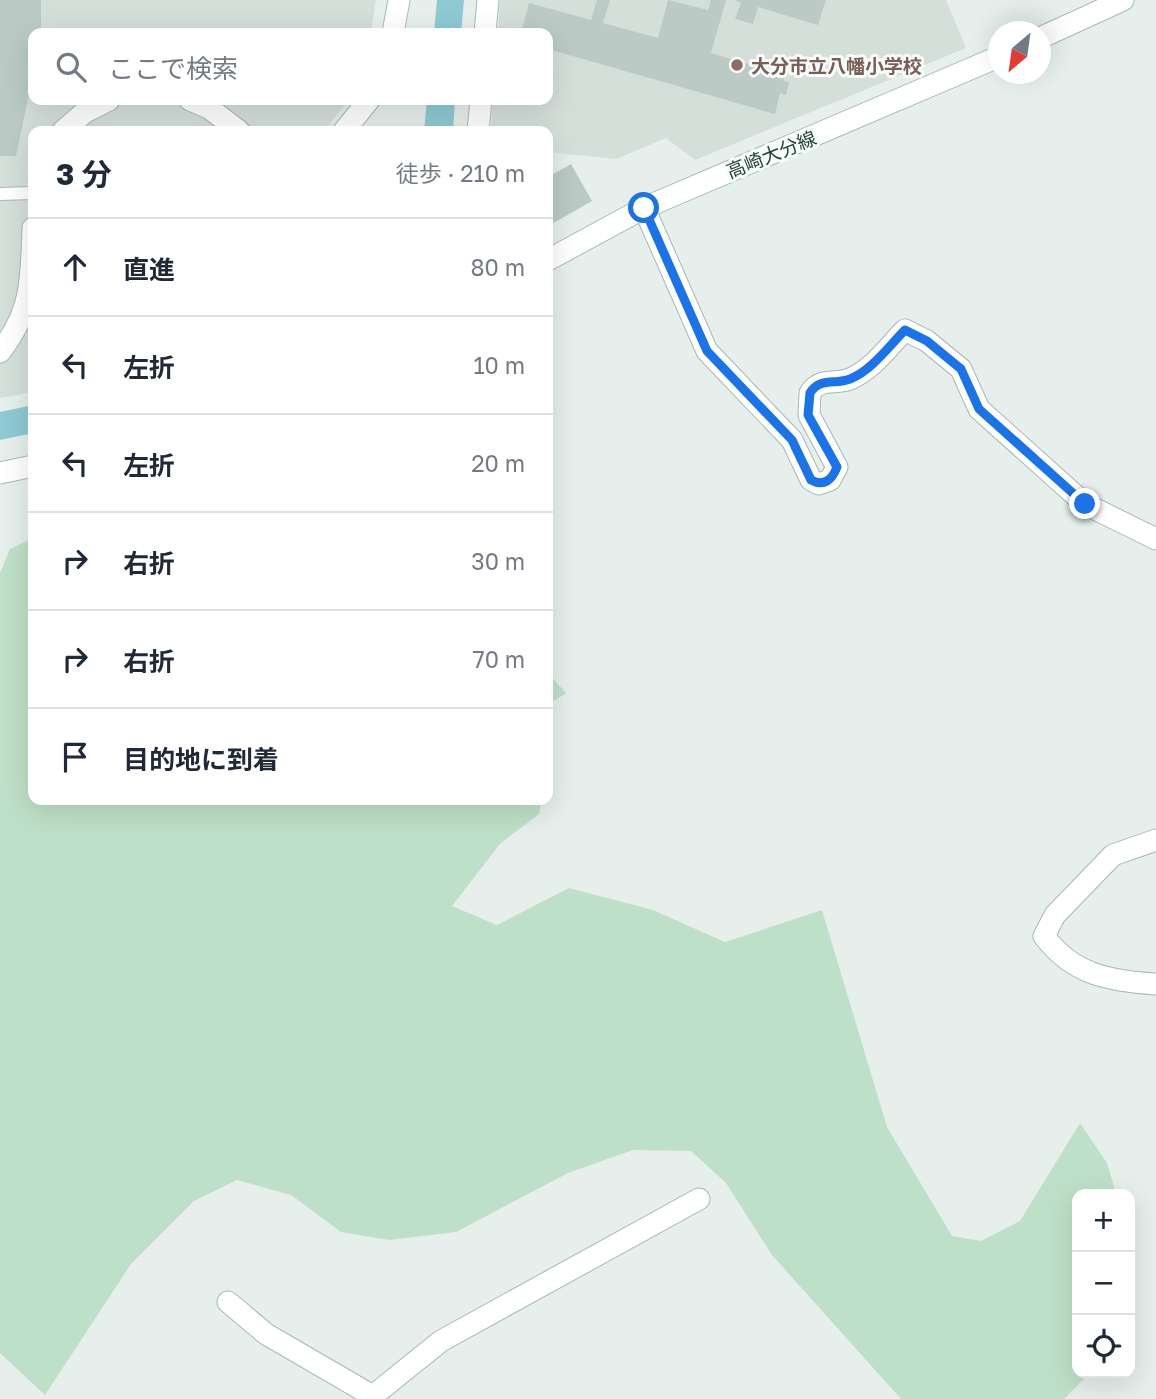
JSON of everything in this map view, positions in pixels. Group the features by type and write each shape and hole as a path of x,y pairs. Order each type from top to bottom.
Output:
{"street":[{"path":"394,28 399,0"},
{"path":"485,28 488,0"},
{"path":"1051,33 1123,0"},
{"name":"高崎大分線","path":"553,257 644,208 988,62"},
{"path":"68,126 85,111 98,105"},
{"path":"202,105 232,126"},
{"path":"348,126 365,105"},
{"path":"478,126 481,105"},
{"path":"644,208 707,351 792,440 811,480 824,483 830,480 837,467 808,415 810,393 822,382 846,381 862,373 905,330 927,341 961,369 979,409 1085,504 1156,540"},
{"path":"0,352 28,315"},
{"path":"0,473 28,467"},
{"path":"1156,840 1113,855 1055,915 1044,936 1059,956 1110,981 1156,984"},
{"path":"228,1302 266,1334 370,1397 441,1341 699,1199"}],"lane":[{"path":"0,194 28,193"}],"shaded area":[{"path":"0,0 376,0 372,28 28,28 28,105 345,105 328,126 28,126 28,393 0,398"},
{"name":"大分市立八幡小学校","path":"500,0 946,0 966,48 695,160 666,138 616,159 553,153 553,126 491,126 493,105 553,105 553,28 498,28"}],"green space":[{"path":"28,540 28,805 541,805 539,814 500,844 452,906 497,925 569,888 653,910 725,942 822,910 887,1127 952,1236 981,1241 1020,1221 1080,1123 1107,1163 1115,1189 1072,1189 1072,1378 1085,1378 1064,1399 901,1399 772,1255 726,1183 691,1151 633,1150 568,1173 456,1232 389,1240 341,1232 291,1195 237,1180 194,1201 131,1264 45,1395 0,1353 0,573 10,549"},
{"path":"553,679 566,693 553,702"}],"water":[{"path":"437,0 464,0 461,28 434,28"},
{"path":"427,105 455,105 453,126 424,126"},
{"path":"28,406 28,434 0,440 0,412"}],"building":[{"path":"0,0 41,0 41,28 28,28 28,99 16,156 0,156"},
{"path":"597,0 610,0 603,23 658,38 668,0 708,10 711,0 726,0 711,53 785,75 783,81 789,82 786,95 780,93 775,114 553,50 553,28 522,28 529,3 591,20"},
{"path":"734,0 826,0 818,25 758,7 753,24 735,19 741,3"},
{"path":"571,164 592,201 553,223 553,174"}],"place":[{"name":"大分市立八幡小学校","path":"737,65"}],"route":[{"path":"644,208 707,351 719,367 792,440 811,480 824,483 835,474 837,467 808,415 808,400 813,388 822,382 846,381 862,373 905,330 927,341 961,369 979,409 1085,504"}]}
